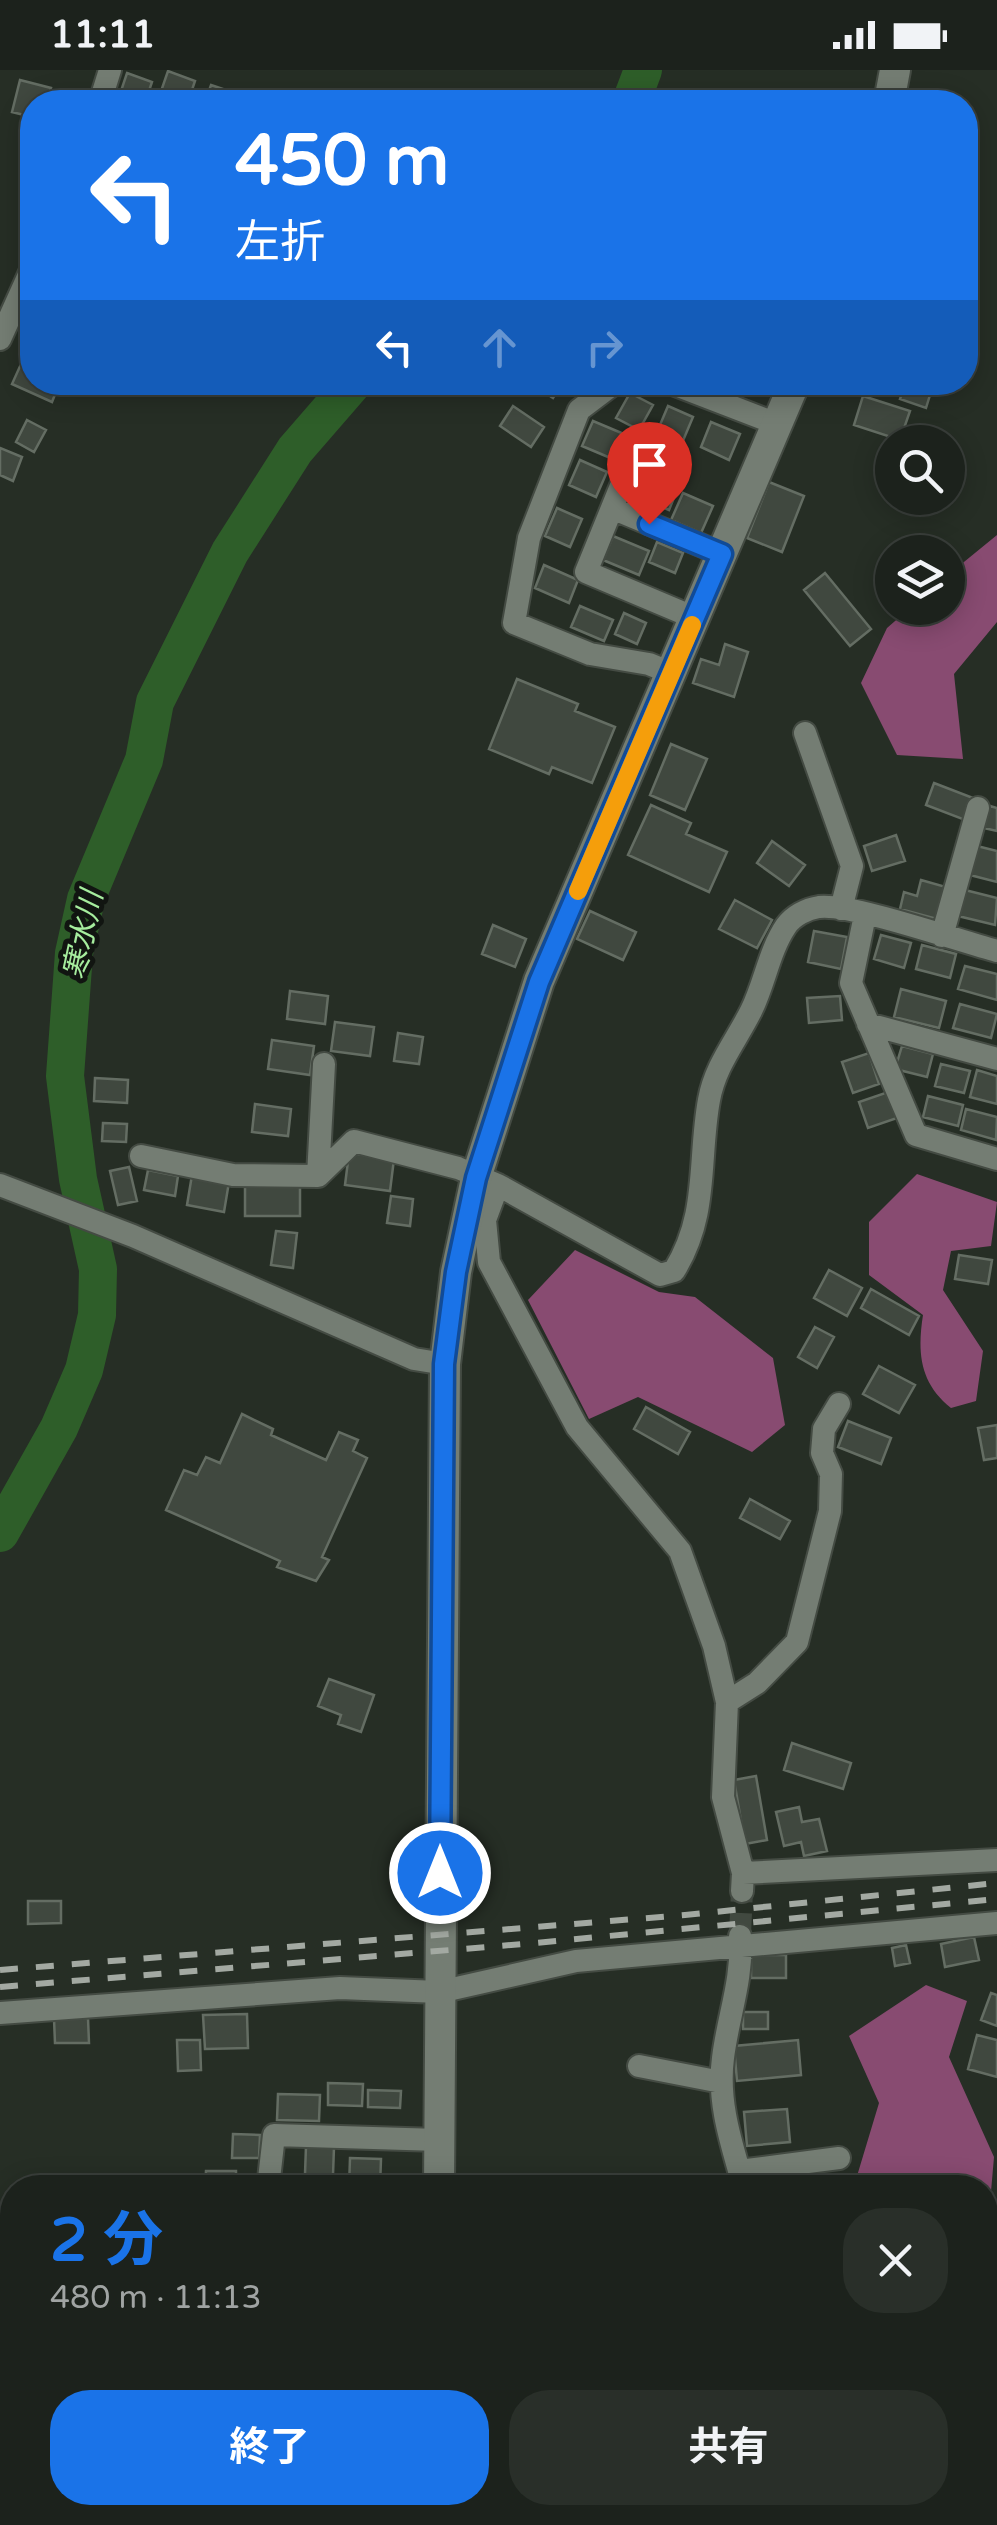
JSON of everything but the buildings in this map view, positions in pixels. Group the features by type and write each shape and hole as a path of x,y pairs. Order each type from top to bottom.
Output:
{"main road":[{"path":"439,2175 444,1364 456,1272 487,1182 539,982 789,395"}],"street":[{"path":"0,340 20,295"},
{"path":"598,395 578,410 529,538 514,623 590,654 649,664 671,673"},
{"path":"702,395 777,424"},
{"path":"623,481 586,572 695,618"},
{"path":"612,508 722,554"},
{"path":"805,733 852,866 841,909"},
{"path":"942,936 978,808"},
{"path":"141,1156 233,1175 318,1176 354,1141 458,1168 660,1275 674,1271 684,1254 703,1186 708,1100 720,1064 751,1012 774,949 789,922 805,911 841,909 997,951"},
{"path":"865,915 851,983 916,1135 997,1160"},
{"path":"868,1024 997,1059"},
{"path":"318,1176 324,1064"},
{"path":"487,1182 489,1262 577,1427 680,1551 714,1646 727,1702 724,1797 742,1882 997,1860"},
{"path":"0,1185 133,1236 414,1359 444,1364"},
{"path":"727,1702 757,1683 797,1642 830,1511 831,1474 822,1453 824,1429 839,1404"},
{"path":"0,2013 340,1988 439,1992 576,1961 740,1942 997,1923"},
{"path":"740,1942 739,1987 722,2057 722,2082 723,2112 741,2175"},
{"path":"638,2066 722,2082"},
{"path":"269,2175 274,2135 439,2140"},
{"path":"761,2175 840,2158"}],"shaded area":[{"path":"997,535 997,622 954,674 963,759 897,755 861,683 890,625 965,625 965,561"},
{"path":"917,1174 997,1202 991,1246 951,1251 943,1290 983,1351 976,1401 951,1408 933,1388 923,1366 923,1315 869,1275 869,1222"},
{"path":"575,1250 659,1292 695,1297 773,1358 785,1425 752,1452 638,1397 589,1419 528,1300"},
{"path":"926,1985 967,2001 949,2057 994,2157 992,2175 857,2175 879,2103 849,2036"}],"waterway":[{"name":"寒水川","path":"636,90 643,70"},
{"name":"寒水川","path":"0,1533 59,1428 84,1370 97,1315 98,1269 78,1179 65,1076 74,953 86,899 144,760 155,702 230,552 295,450 343,395"}],"tunnel":[{"path":"740,1935 742,1891"}],"railway":[{"path":"0,1970 685,1915 997,1883"},
{"path":"0,1987 535,1943 997,1899"}],"slow traffic":[{"path":"578,891 692,625"}],"route":[{"path":"440,1873 444,1364 456,1272 476,1178 539,982 722,554 649,524"}]}
